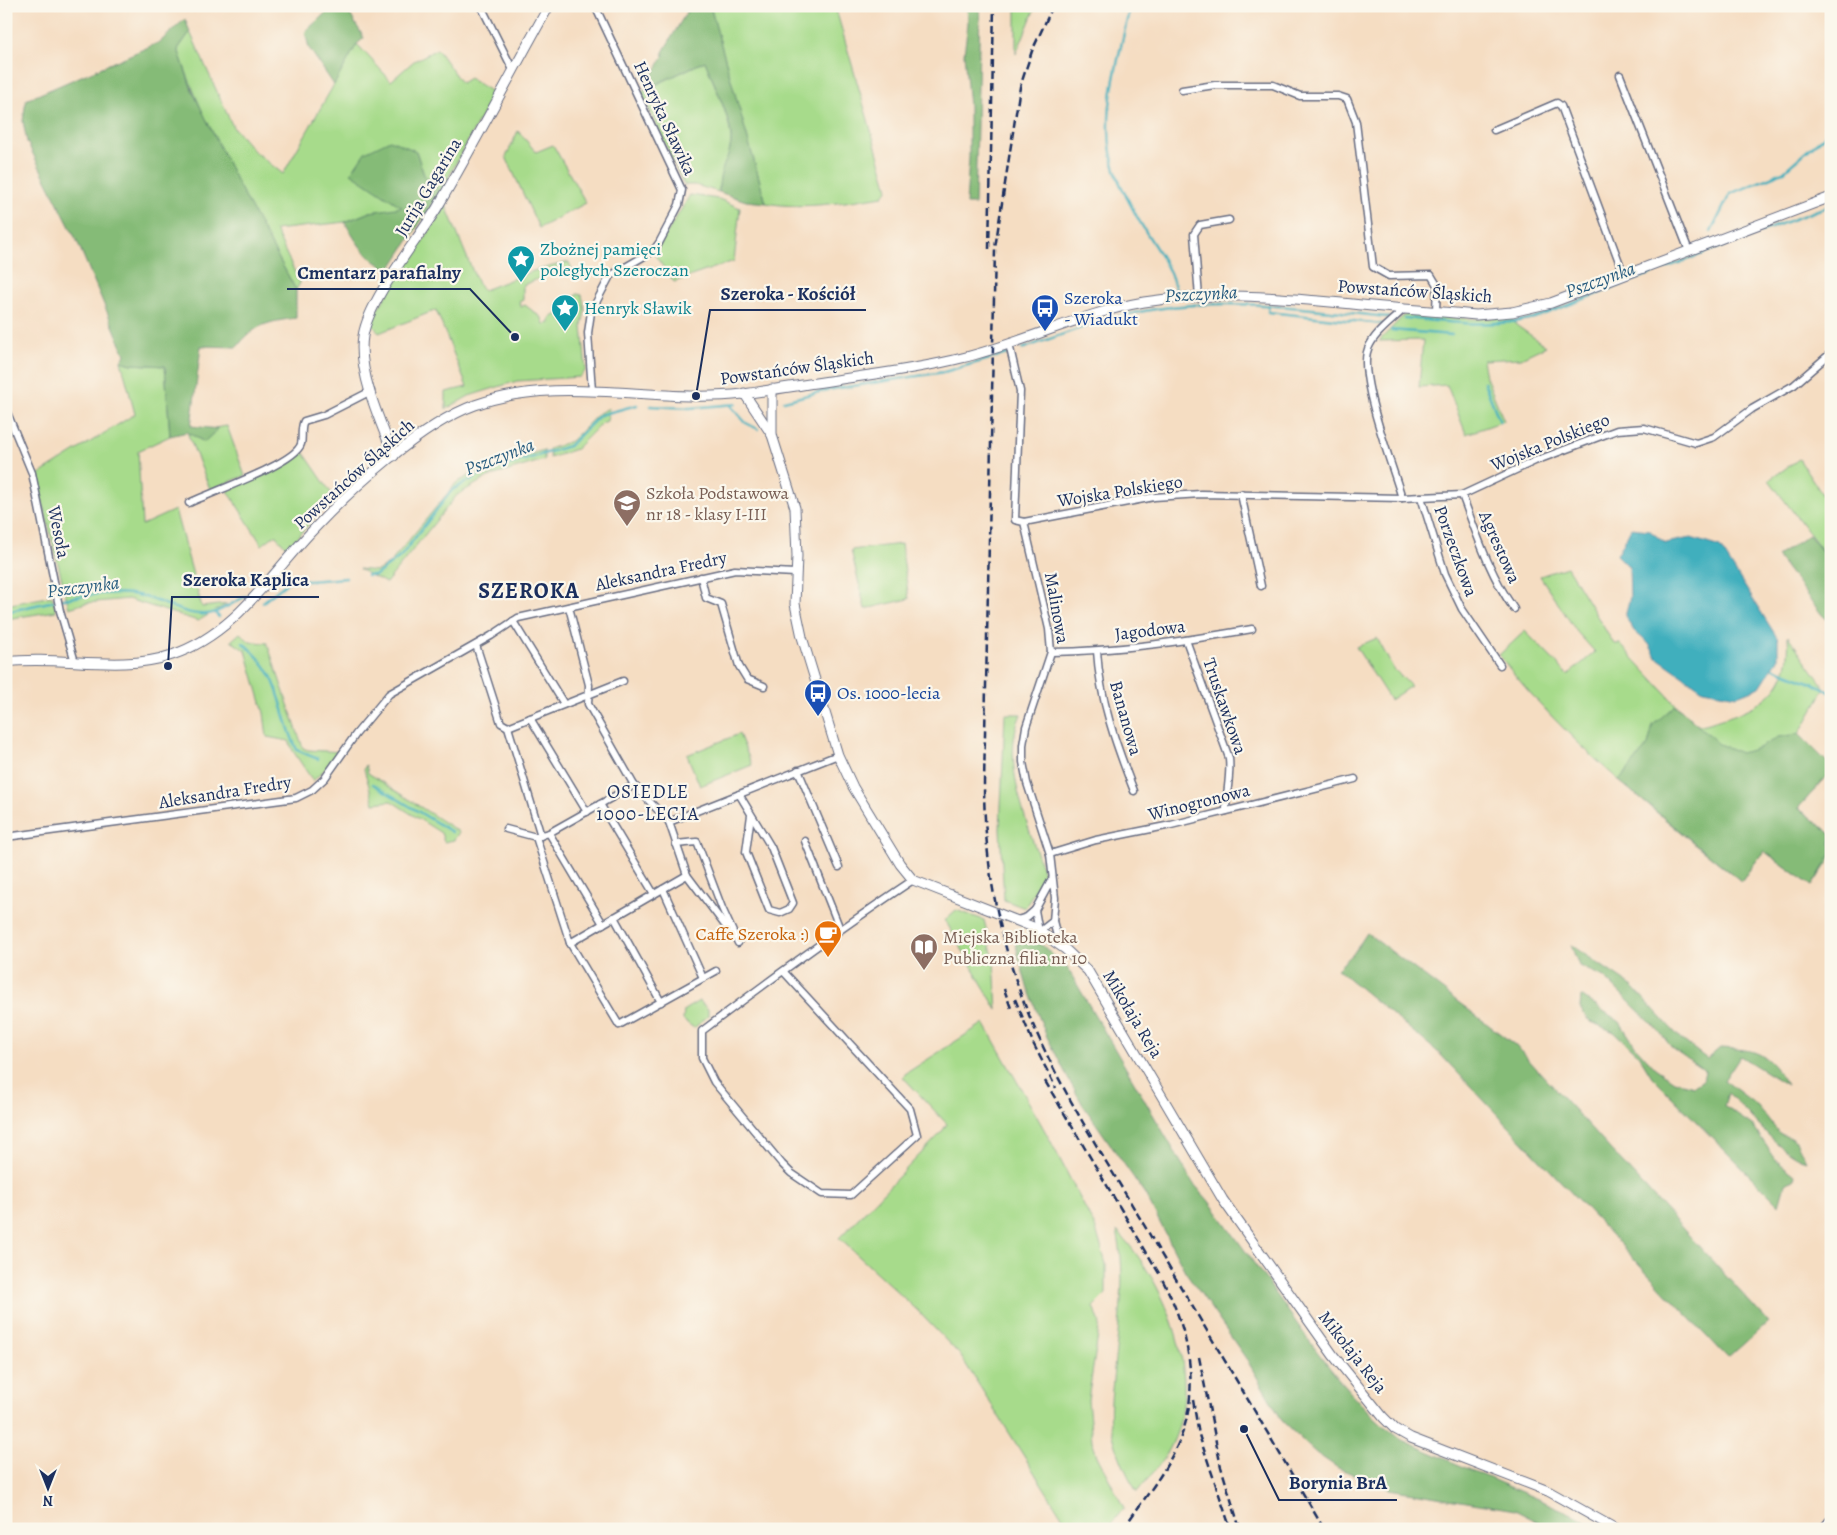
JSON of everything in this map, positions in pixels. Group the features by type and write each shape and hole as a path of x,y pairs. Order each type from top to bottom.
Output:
{"street":[{"path":"480,6 513,70"},
{"name":"Jurija Gagarina","path":"394,456 371,391 362,347 365,329 371,312 437,208 550,6"},
{"name":"Henryka Sławika","path":"592,391 588,333 591,312 610,276 653,251 679,205 682,190 594,6"},
{"path":"1620,75 1689,251"},
{"path":"1182,90 1215,86 1273,85 1300,96 1338,96 1347,100 1356,122 1373,267 1389,276 1431,275 1437,285 1436,312"},
{"path":"1494,130 1557,103 1561,106 1624,275"},
{"name":"Powstańców Śląskich","path":"6,662 26,660 127,663 154,660 172,655 198,643 247,606 313,530 394,456 435,425 476,404 537,392 592,391 680,397 744,393 898,371 964,358 1103,311 1145,302 1199,297 1234,295 1476,315 1530,309 1831,197"},
{"path":"1199,297 1194,234 1200,225 1229,220"},
{"path":"1402,498 1367,380 1365,359 1375,338 1404,309"},
{"name":"Malinowa","path":"1009,344 1020,391 1015,520 1024,522 1049,629 1051,652 1026,727 1023,751 1026,778 1050,854 1055,898 1053,920"},
{"name":"Wojska Polskiego","path":"1024,522 1154,497 1201,494 1402,498 1462,495 1535,461 1617,430 1644,428 1696,443 1714,437 1752,409 1794,385 1831,353"},
{"path":"772,389 772,435"},
{"path":"189,503 287,459 301,444 304,421 324,415 371,391"},
{"path":"744,393 772,435 796,508 795,604 802,637 838,755 853,787 900,864 913,880 840,928 702,1031 702,1058 714,1082 791,1173 822,1194 851,1195 917,1135 910,1109 783,971"},
{"name":"Wesoła","path":"6,410 32,472 60,611 75,662"},
{"path":"1241,494 1261,586"},
{"name":"Agrestowa","path":"1462,495 1485,556 1505,596 1514,609"},
{"name":"Porzeczkowa","path":"1421,497 1445,574 1462,609 1500,665"},
{"name":"Aleksandra Fredry","path":"6,838 296,798 312,790 325,778 356,734 389,694 476,645 518,618 735,570 795,573"},
{"path":"702,577 706,598 721,604 739,666 747,678 764,686"},
{"path":"570,607 589,685 588,704 634,785 669,822 676,844 687,875 738,943 722,908 697,842 676,844"},
{"path":"513,621 564,704"},
{"name":"Jagodowa","path":"1051,652 1097,651 1186,640 1252,629"},
{"name":"Truskawkowa","path":"1186,640 1229,758 1231,773 1227,785 1226,812"},
{"path":"476,645 501,723 508,727 570,943 619,1025 716,971"},
{"name":"Bananowa","path":"1097,651 1101,692 1106,715 1134,792"},
{"path":"508,727 623,681"},
{"path":"530,718 586,812"},
{"path":"669,822 838,755"},
{"path":"798,770 839,866"},
{"name":"Winogronowa","path":"1050,854 1096,840 1226,812 1354,779"},
{"path":"506,829 539,836 549,833 634,785"},
{"path":"739,794 771,847 792,903 789,908 780,913 769,910 764,902 746,852 751,815"},
{"path":"600,804 654,894"},
{"path":"549,833 603,924"},
{"path":"805,841 840,928"},
{"path":"570,943 687,875"},
{"path":"1017,920 1027,917 1035,910 1052,879"},
{"name":"Mikołaja Reja","path":"913,880 1017,920 1065,949 1088,971 1223,1200 1332,1355 1395,1429 1411,1438 1548,1491 1616,1529"},
{"path":"663,889 703,978"},
{"path":"1035,910 1039,932"},
{"path":"614,917 661,1002"},
{"path":"1039,932 1053,920 1057,936 1065,949"},
{"path":"1822,1529 1831,1518"}],"green space":[{"path":"330,6 345,6 364,38 357,44 334,85 309,48 305,32 331,8"},
{"path":"690,6 710,6 766,203 746,201 719,192 720,177 730,149 731,134 726,113 705,61 644,90 664,55 663,52"},
{"path":"710,6 835,6 888,189 883,196 840,203 795,206 766,203"},
{"path":"967,6 980,6 975,204 966,204 969,158 969,106 964,54 968,23"},
{"path":"1016,6 1036,6 1016,54"},
{"path":"185,19 190,32 178,49 192,90 239,186 296,290 296,318 263,325 250,333 237,347 201,346 191,426 218,429 204,442 187,432 170,436 165,366 132,364 121,361 125,355 122,347 77,241 27,142 23,121 26,100 160,42"},
{"path":"190,32 233,127 253,150 283,174 357,44 391,81 414,61 437,49 461,83 469,78 494,93 441,191 424,175 416,151 402,208 370,212 345,222 275,230 300,283 296,290 231,171 189,80 178,49"},
{"path":"705,61 725,113 731,143 720,179 719,192 695,185 684,185 641,92"},
{"path":"518,131 536,152 553,145 586,203 539,228 506,157"},
{"path":"390,140 416,151 424,175 441,191 390,269 382,266 363,250 345,222 370,212 402,207 351,173 365,152"},
{"path":"690,195 719,199 740,208 734,261 674,282 654,254"},
{"path":"446,206 478,284 484,290 533,271 569,262 574,274 558,271 523,285 523,300 519,302 521,307 525,305 542,318 544,325 550,323 550,318 564,311 577,294 582,295 585,310 582,326 586,370 580,377 517,381 469,396 446,409 446,392 467,387 436,310 379,333 372,324 377,310"},
{"path":"1405,314 1474,319 1512,317 1516,325 1546,346 1521,358 1483,360 1486,377 1504,421 1466,434 1447,385 1419,387 1423,340 1379,341"},
{"path":"121,361 132,364 165,366 170,436 138,451 142,525 175,510 202,607 227,604 198,621 128,599 86,603 69,608 36,476 135,414"},
{"path":"609,408 607,421 602,423 576,449 550,458 549,449 571,441 599,413"},
{"path":"227,426 245,476 210,489 187,432 204,442 217,429 214,428"},
{"path":"544,450 544,460 488,477 457,495 386,583 359,569 377,571 390,563 456,483 484,468"},
{"path":"304,453 334,497 287,548 275,535 262,545 228,491"},
{"path":"1799,459 1831,508 1831,562 1769,480"},
{"path":"1809,535 1831,562 1831,623 1822,615 1777,556"},
{"path":"901,544 909,599 865,609 851,550"},
{"path":"1567,567 1614,644 1620,644 1695,725 1707,724 1725,718 1754,706 1765,699 1781,680 1786,668 1788,636 1825,688 1799,734 1827,763 1831,772 1798,808 1831,834 1831,858 1812,886 1764,851 1741,881 1645,803 1582,747 1525,687 1499,655 1525,631 1568,675 1595,652 1577,632 1540,576"},
{"path":"52,596 56,611 6,619 6,605"},
{"path":"240,633 250,642 267,643 303,748 342,752 313,781 293,751 289,741 267,737 264,713 246,651 231,641"},
{"path":"1377,638 1393,668 1411,686 1390,700 1356,647"},
{"path":"1675,705 1719,744 1741,753 1761,747 1778,737 1799,734 1831,766 1831,772 1798,808 1831,834 1831,854 1812,886 1764,851 1741,881 1619,781 1648,745 1653,725"},
{"path":"1005,714 1021,714 1015,733 1013,753 1015,773 1024,815 1044,874 1025,908 1004,900 1000,829"},
{"path":"739,734 752,765 700,786 687,755"},
{"path":"366,765 368,773 459,832 454,840 444,842 441,833 391,801 374,803 364,769"},
{"path":"956,910 984,920 994,961 997,1010 945,920"},
{"path":"1012,931 1042,945 1068,969 1193,1183 1218,1213 1323,1360 1368,1411 1402,1440 1572,1514 1598,1529 1552,1529 1515,1510 1389,1489 1338,1468 1316,1453 1283,1422 1247,1360 1185,1271 1145,1194 1083,1105 1070,1082 1046,1035 1026,983"},
{"path":"1367,933 1515,1045 1768,1322 1728,1358 1439,1053 1337,969 1353,954"},
{"path":"1571,945 1633,987 1681,1039 1707,1059 1720,1048 1744,1050 1760,1054 1773,1065 1787,1085 1740,1056 1724,1080 1758,1106 1779,1133 1796,1141 1806,1161 1786,1151 1728,1093 1724,1106 1752,1125 1777,1161 1795,1175 1794,1180 1785,1184 1779,1205 1652,1077 1638,1054 1614,1032 1589,1021 1580,1008 1581,996 1620,1022 1636,1047 1655,1068 1674,1081 1694,1086 1703,1080 1705,1071 1672,1048 1659,1031 1604,977 1579,966"},
{"path":"699,1001 708,1009 708,1016 694,1028 683,1020 684,1010"},
{"path":"984,1023 1049,1138 1096,1229 1106,1264 1106,1294 1093,1307 1100,1322 1088,1400 1092,1441 1097,1456 1124,1508 1107,1529 1070,1529 960,1355 917,1310 839,1238 941,1133 947,1124 903,1077 905,1074"},
{"path":"1117,1231 1152,1277 1176,1334 1182,1364 1184,1394 1180,1423 1166,1456 1137,1492 1121,1460 1111,1425 1111,1403 1122,1282"}],"water":[{"path":"1631,528 1649,530 1665,543 1691,538 1720,547 1778,639 1778,659 1760,687 1737,696 1703,690 1656,657 1649,644 1634,631 1625,616 1630,597 1629,567 1617,555"}],"waterway":[{"path":"1130,6 1109,112 1111,155 1121,185 1140,223 1164,261 1176,291"},
{"name":"Pszczynka","path":"1711,232 1730,194 1783,172 1831,130"},
{"name":"Pszczynka","path":"1405,318 1486,323 1502,323 1534,318 1831,205"},
{"name":"Pszczynka","path":"1022,349 1122,316 1156,309 1185,306 1243,304 1388,317"},
{"path":"1269,305 1268,312 1382,324"},
{"path":"1391,330 1452,335"},
{"name":"Pszczynka","path":"784,401 827,390 944,372 1007,354"},
{"path":"1484,382 1500,422"},
{"name":"Pszczynka","path":"650,406 690,408 736,404"},
{"name":"Pszczynka","path":"367,575 376,575 401,556 452,490 485,472 569,446 600,415 637,405"},
{"path":"730,405 746,423 758,429"},
{"name":"Pszczynka","path":"263,602 292,579 308,581 346,578"},
{"name":"Pszczynka","path":"6,612 68,598 115,593 141,596 184,611 206,614 216,612 246,596"},
{"name":"Pszczynka","path":"215,613 219,617"},
{"path":"243,643 256,655 273,680 297,750 318,759"},
{"path":"1774,668 1822,687 1831,693"},
{"path":"373,784 452,832"}],"railway":[{"path":"989,249 994,6"},
{"path":"1053,6 1032,51 1020,87 995,248 984,783 987,849 992,881 1005,945 1015,977 1026,1008 1052,1065 1096,1145 1324,1529"},
{"path":"1004,989 1012,1011"},
{"path":"1015,999 1034,1045 1056,1088"},
{"path":"1045,1081 1160,1275"},
{"path":"1123,1529 1151,1490 1176,1448 1189,1406 1191,1384 1185,1340 1179,1319 1162,1279"},
{"path":"1199,1357 1221,1467 1240,1529"},
{"path":"1193,1400 1199,1435 1230,1527"}],"place":[{"name":"Zbożnej pamięci poległych Szeroczan","path":"521,283"},
{"name":"Henryk Sławik","path":"565,332"},
{"name":"Szeroka - Wiadukt","path":"1045,332"},
{"name":"Cmentarz parafialny","path":"515,337"},
{"name":"Szeroka - Kościół","path":"696,396"},
{"name":"Szkoła Podstawowa nr 18 - klasy I-III","path":"627,527"},
{"name":"Szeroka Kaplica","path":"168,666"},
{"name":"Os. 1000-lecia","path":"818,717"},
{"name":"Caffe Szeroka :)","path":"828,958"},
{"name":"Miejska Biblioteka Publiczna filia nr 10","path":"924,971"},
{"name":"Borynia BrA","path":"1244,1429"}],"district":[{"name":"SZEROKA","path":"529,590"},
{"name":"OSIEDLE 1000-LECIA","path":"648,802"}]}
